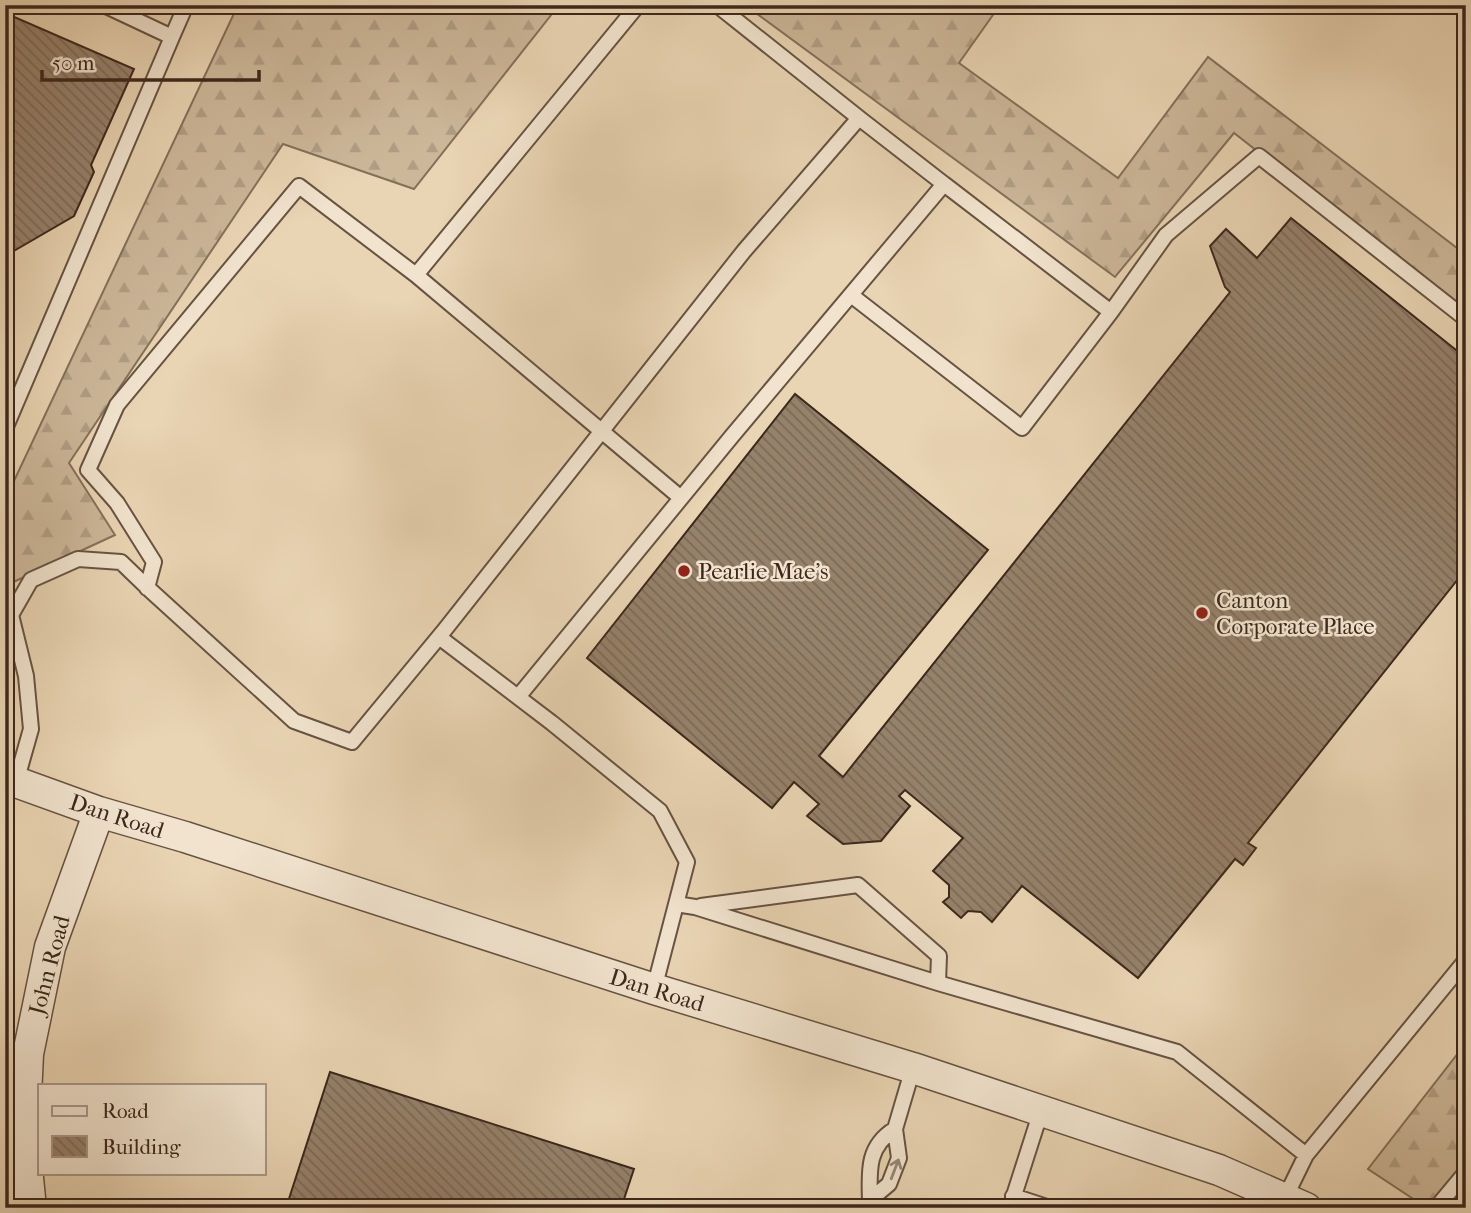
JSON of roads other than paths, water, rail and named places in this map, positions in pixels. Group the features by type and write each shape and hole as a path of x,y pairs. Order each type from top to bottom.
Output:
{"street":[{"name":"Dan Road","path":"11,780 99,812 654,989 913,1068 1219,1170 1296,1203"},
{"name":"John Road","path":"31,1208 24,1138 28,1054 50,947 99,812"}],"lane":[{"path":"104,5 172,37"},
{"path":"5,429 186,5"},
{"path":"416,275 638,5"},
{"path":"717,5 1111,312"},
{"path":"11,780 31,729 26,676 11,615 31,580 78,559 121,562 294,721 352,742 603,432 744,251 859,118"},
{"path":"850,295 1022,428 1166,235 1259,156 1466,319"},
{"path":"518,697 944,184"},
{"path":"147,588 154,562 117,503 88,470 117,405 299,186 416,275 681,498"},
{"path":"439,637 660,811 687,862 654,989"},
{"path":"695,907 858,885 939,956 938,983"},
{"path":"676,904 695,907 938,983 1177,1052 1306,1154"},
{"path":"1296,1203 1306,1154 1466,960"},
{"path":"866,1205 889,1184 899,1158 895,1129 913,1068"},
{"path":"1041,1111 1012,1202 1050,1208"},
{"path":"866,1205 869,1168 881,1138 895,1129"},
{"path":"1436,1208 1466,1172"}],"place":[{"name":"Pearlie Mae's","path":"684,571"},
{"name":"Canton Corporate Place","path":"1202,613"}]}
